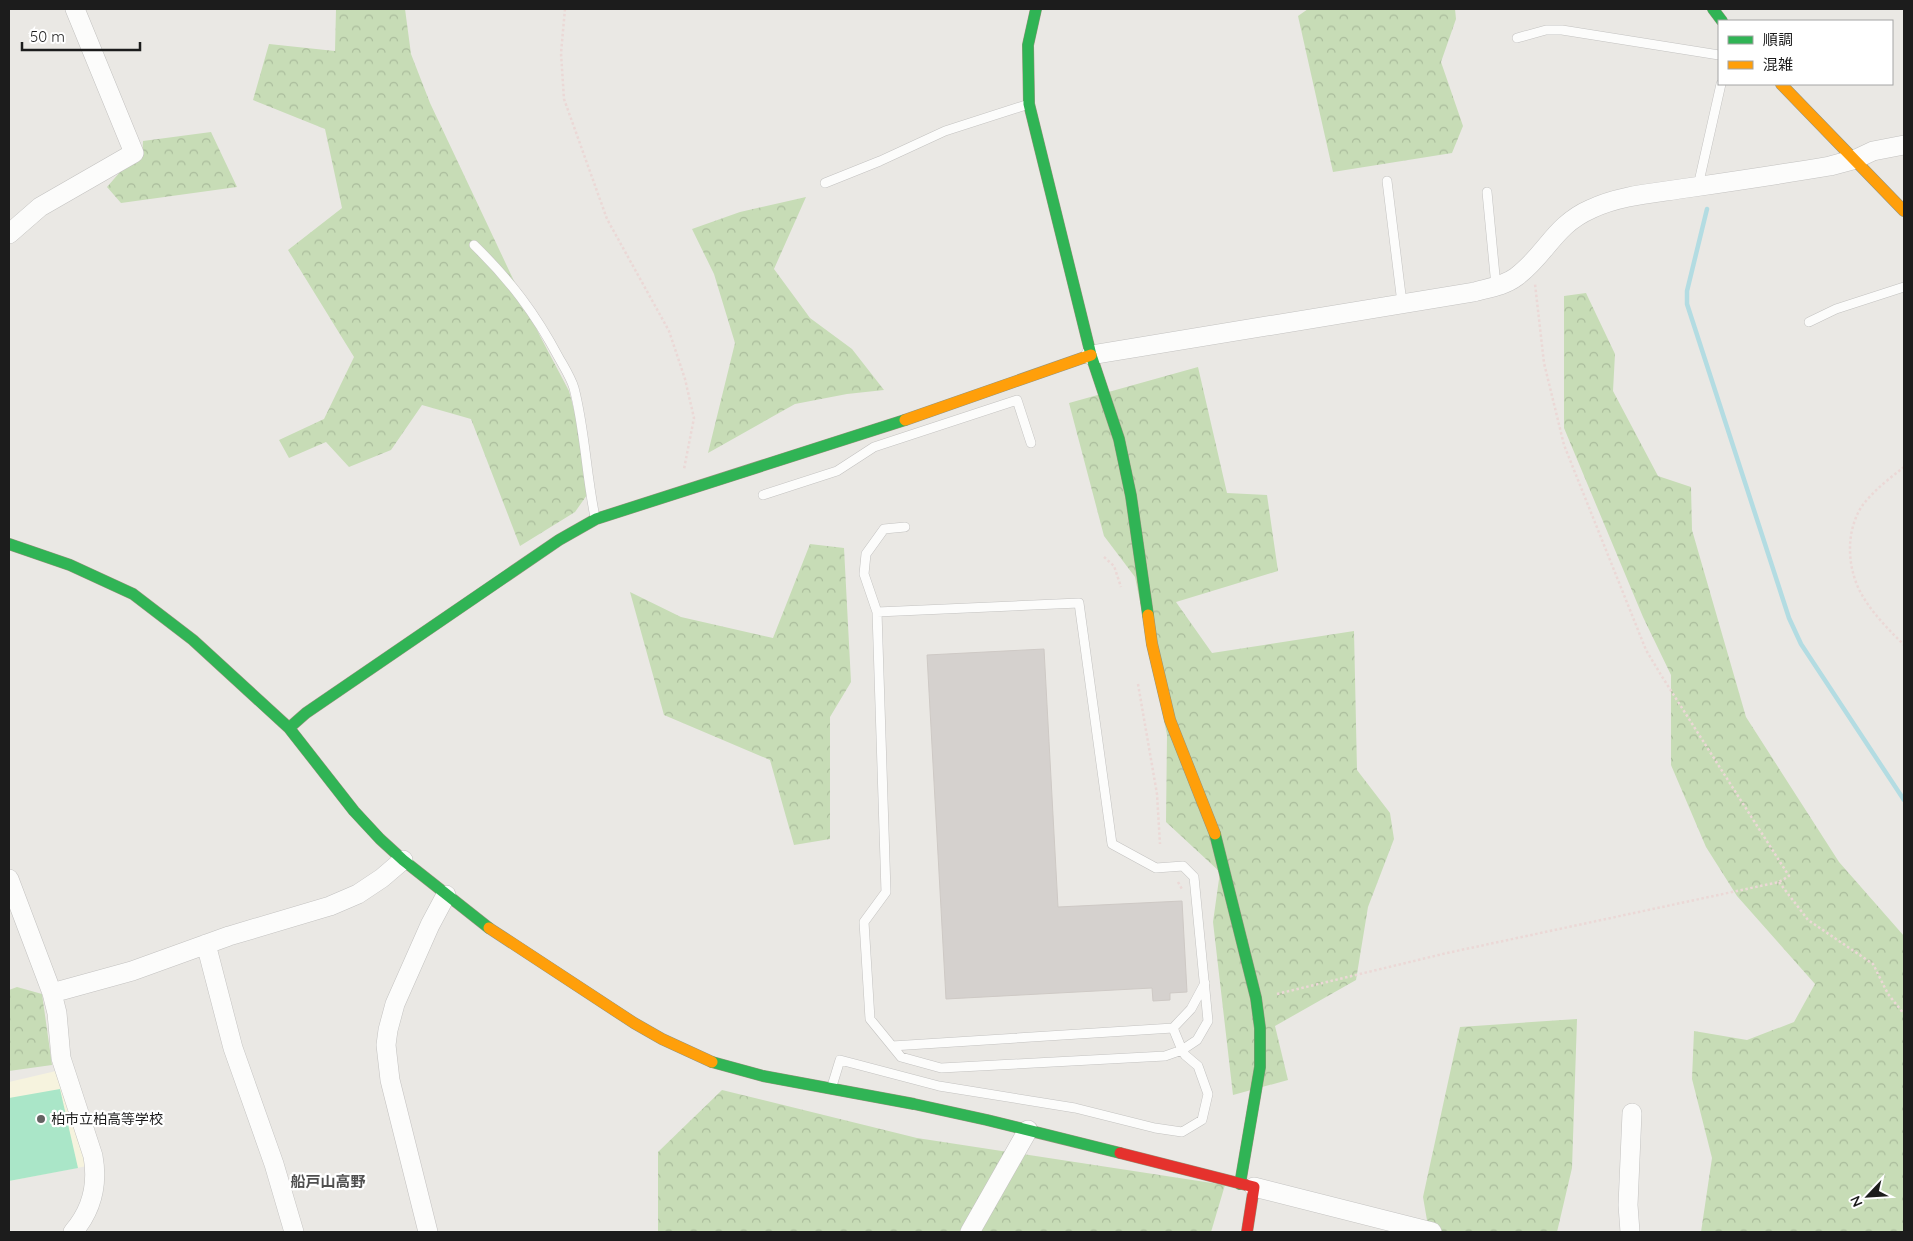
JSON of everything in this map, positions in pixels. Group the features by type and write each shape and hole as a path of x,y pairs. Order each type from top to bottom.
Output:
{"street":[{"path":"9,234 40,207 134,153 76,9"},
{"path":"1036,9 1028,46 1029,104 1091,355 1119,439 1131,496 1152,644 1161,685 1170,720 1217,839 1256,998 1260,1028 1260,1067 1247,1186 1247,1232"},
{"path":"1782,85 1856,159 1904,211"},
{"path":"289,728 306,713 542,551 596,519 945,407 1091,355 1474,292 1496,286 1516,277 1531,263 1555,233 1580,214 1593,208 1651,194 1830,166 1856,159 1873,151 1904,145"},
{"path":"9,544 70,565 133,594 193,640 289,728 316,760 354,811 403,860 497,934 634,1023 662,1039 709,1061 763,1076 914,1104 1028,1130 1432,1232"},
{"path":"52,993 132,971 206,944 330,906 358,894 382,878 403,860"},
{"path":"9,879 52,993 57,1013 61,1058 93,1156 95,1169 91,1203 83,1219 73,1232"},
{"path":"428,1232 390,1080 386,1045 395,1004 430,925 446,895"},
{"path":"206,944 233,1048 277,1173 294,1232"},
{"path":"1630,1232 1628,1205 1632,1112"},
{"path":"970,1232 1028,1130"}],"lane":[{"path":"1517,38 1546,30 1562,30 1718,55"},
{"path":"1698,186 1721,85"},
{"path":"825,183 880,161 945,131 1029,104"},
{"path":"1387,181 1402,303"},
{"path":"1487,192 1496,286"},
{"path":"474,245 519,292 546,334 574,386 596,519"},
{"path":"1809,322 1836,309 1904,287"},
{"path":"762,495 837,471 874,447 1017,400 1031,443"},
{"path":"877,612 1079,603 1112,844 1156,868 1183,866 1194,877 1208,1021 1197,1040 1182,1050 1165,1056 941,1068 901,1057 870,1020 864,922 886,892 877,612 864,574 866,554 884,529 905,527"},
{"path":"892,1046 1173,1028 1191,1009 1205,983"},
{"path":"831,1089 840,1060 939,1086 1075,1108 1155,1128 1182,1132 1202,1120 1208,1094 1198,1066 1185,1055 1173,1028"}],"path":[{"path":"566,9 561,53 564,99 607,219 670,331 685,379 694,418 679,493"},
{"path":"1256,998 1447,953 1779,882 1789,876 1660,675 1646,650 1564,445 1544,363 1536,288 1531,263"},
{"path":"1904,466 1862,506 1854,522 1850,547 1855,580 1861,595 1874,613 1904,645"},
{"path":"1104,557 1114,566 1122,589"},
{"path":"1136,676 1157,794 1160,844"},
{"path":"1178,882 1185,897"},
{"path":"1779,882 1808,920 1873,964 1888,994 1904,1014"}],"shaded area":[{"name":"柏市立柏高等学校","path":"56,1071 87,1166 9,1181 9,1082"}],"green space":[{"path":"336,9 405,9 411,54 430,103 540,336 569,391 594,485 575,512 520,546 471,419 422,405 391,450 349,467 326,442 289,458 279,440 324,419 354,357 288,250 342,208 325,129 253,100 269,44 335,51"},
{"path":"1308,9 1455,9 1456,19 1441,62 1463,126 1452,153 1333,172 1298,16"},
{"path":"211,132 237,187 121,203 107,187 127,164 142,159 143,141"},
{"path":"806,197 774,269 810,318 852,349 884,390 847,394 795,404 708,453 735,343 714,274 692,229 740,212"},
{"path":"1586,293 1615,354 1613,391 1658,476 1691,487 1692,530 1746,717 1839,862 1904,936 1904,1232 1701,1232 1712,1158 1692,1079 1694,1031 1747,1040 1794,1022 1815,984 1737,896 1706,847 1671,765 1671,675 1643,617 1564,428 1564,296"},
{"path":"1198,367 1227,493 1267,495 1278,571 1176,602 1212,653 1354,631 1357,770 1390,813 1394,839 1368,907 1356,980 1275,1026 1288,1080 1233,1095 1213,922 1220,872 1166,822 1167,735 1135,577 1104,536 1069,403"},
{"path":"810,544 844,548 851,682 830,717 830,839 794,845 770,760 664,715 630,592 681,617 773,638"},
{"path":"17,987 42,994 52,1065 9,1071 9,990"},
{"path":"1577,1019 1572,1168 1557,1232 1429,1232 1423,1197 1460,1027"},
{"name":"柏市立柏高等学校","path":"60,1089 78,1168 9,1181 9,1098"},
{"path":"722,1090 917,1138 1225,1185 1211,1232 658,1232 658,1152"}],"building":[{"path":"1044,649 1058,907 1182,901 1187,992 1170,993 1170,1000 1153,1001 1152,988 946,999 927,655"}],"waterway":[{"path":"1707,209 1687,291 1687,304 1789,618 1801,644 1904,800"}],"traffic: fast":[{"path":"1036,9 1028,45 1029,104 1091,355 1119,439 1131,496 1148,615"},
{"path":"1713,9 1721,20"},
{"path":"289,728 306,713 559,540 596,519 905,420"},
{"path":"9,544 70,565 133,594 193,640 289,728 354,811 380,839 403,860 489,928"},
{"path":"1215,834 1256,998 1260,1028 1260,1067 1240,1184"},
{"path":"712,1062 763,1076 914,1104 987,1120 1120,1153"}],"traffic: slow":[{"path":"1782,85 1904,211"},
{"path":"905,420 1091,355"},
{"path":"1148,615 1152,644 1170,720 1215,834"},
{"path":"489,928 634,1023 662,1039 712,1062"}],"traffic: jam":[{"path":"1120,1153 1254,1187 1247,1232"}],"place":[{"name":"柏市立柏高等学校","path":"41,1119"}],"district":[{"name":"船戸山高野","path":"328,1182"}]}
